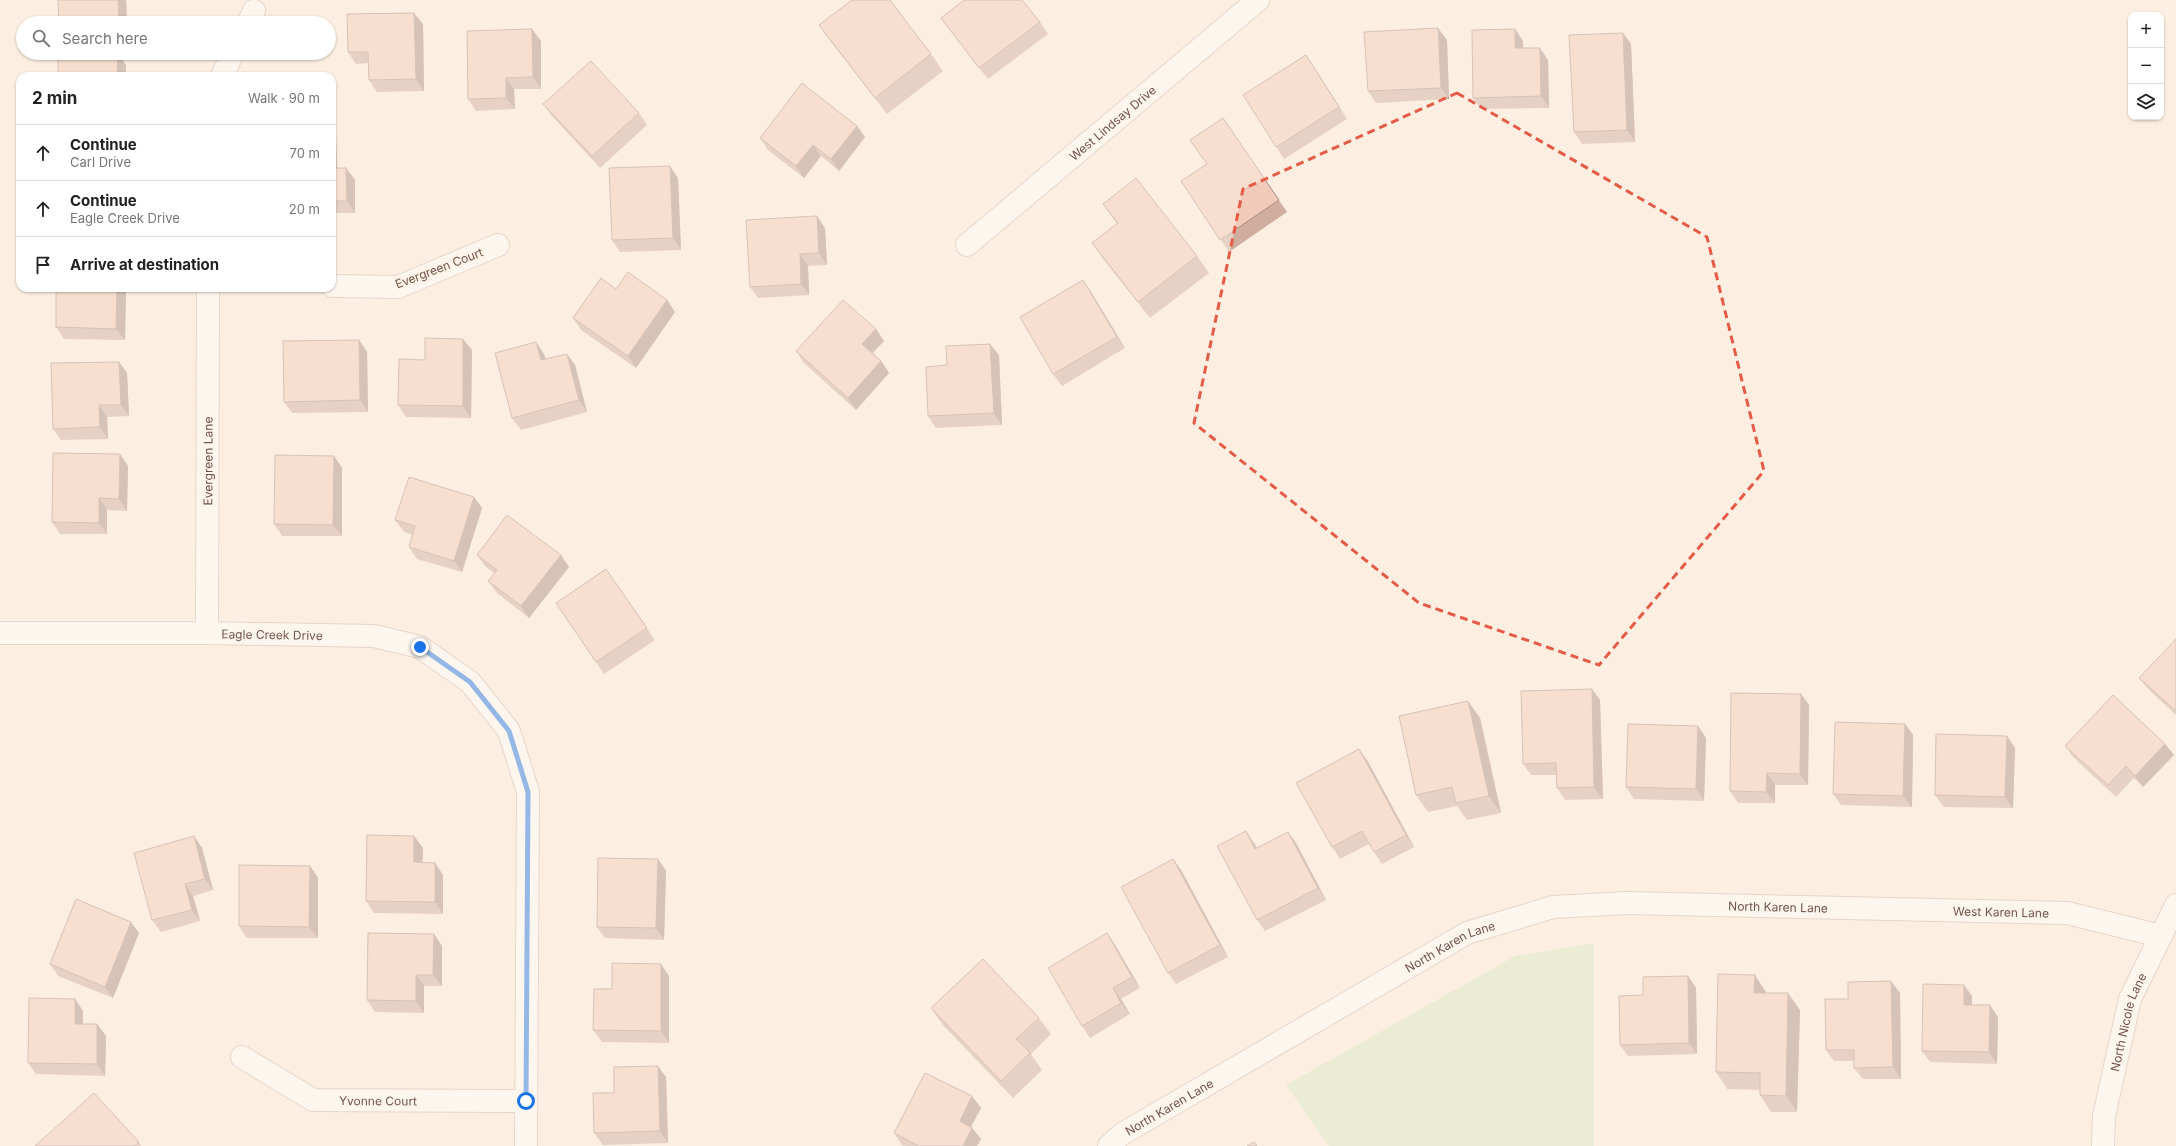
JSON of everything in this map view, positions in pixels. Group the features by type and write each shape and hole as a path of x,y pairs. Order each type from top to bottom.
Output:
{"street":[{"name":"West Lindsay Drive","path":"967,245 1258,0"},
{"path":"224,72 230,60"},
{"name":"Evergreen Court","path":"336,286 398,287 498,245"},
{"name":"Evergreen Lane","path":"207,633 208,292"},
{"name":"Eagle Creek Drive","path":"0,633 207,633 374,636 420,647 470,682 509,731 528,792 526,1101"},
{"name":"North Karen Lane","path":"1109,1146 1122,1134 1467,933 1561,907 1627,903 1838,908"},
{"name":"North Nicole Lane","path":"2103,1146 2104,1116 2130,999 2176,905"},
{"name":"West Karen Lane","path":"1838,908 2067,913 2161,936"},
{"name":"Yvonne Court","path":"242,1058 313,1100 526,1101"},
{"path":"526,1101 526,1146"}],"highlighted area":[{"path":"1457,93 1707,237 1764,471 1599,665 1419,603 1194,423 1243,189"}],"green space":[{"path":"1594,943 1594,1146 1329,1146 1286,1085 1515,956"}],"building":[{"path":"58,0 118,0 119,16 59,16"},
{"path":"852,0 890,0 931,54 875,98 819,25"},
{"path":"964,0 1022,0 1040,22 979,68 941,18"},
{"path":"414,13 416,79 369,80 368,52 348,52 347,14"},
{"path":"1438,28 1441,88 1368,91 1364,32"},
{"path":"532,29 533,77 506,78 506,98 468,99 467,31"},
{"path":"1515,29 1515,48 1540,48 1541,96 1473,98 1472,30"},
{"path":"1623,33 1627,130 1574,132 1569,35"},
{"path":"1306,55 1339,107 1276,147 1243,95"},
{"path":"58,60 118,60 117,72 58,72"},
{"path":"591,61 639,113 592,156 543,104"},
{"path":"802,83 857,126 831,159 813,145 796,166 760,138"},
{"path":"1223,118 1279,200 1220,240 1181,181 1207,164 1190,140"},
{"path":"670,166 673,238 612,240 609,168"},
{"path":"336,168 346,168 347,201 336,201"},
{"path":"1136,178 1197,256 1138,302 1092,243 1118,223 1103,204"},
{"path":"817,216 819,253 800,254 801,284 750,287 746,220"},
{"path":"628,272 667,300 628,356 573,318 601,278 616,289"},
{"path":"1083,280 1117,337 1053,374 1020,317"},
{"path":"56,292 117,292 116,329 56,327"},
{"path":"843,300 876,329 862,344 881,361 848,398 796,351"},
{"path":"425,338 463,339 463,406 398,405 399,359 425,360"},
{"path":"359,340 360,400 284,402 283,341"},
{"path":"536,342 541,360 567,354 579,400 512,418 495,353"},
{"path":"990,344 994,413 928,416 926,367 947,365 946,346"},
{"path":"119,362 121,405 99,405 100,427 53,429 51,363"},
{"path":"53,453 120,454 119,499 99,498 99,523 52,522"},
{"path":"275,455 334,456 333,525 274,524"},
{"path":"409,477 474,497 454,561 409,547 415,526 395,520"},
{"path":"507,515 561,555 521,606 488,581 497,570 477,555"},
{"path":"606,569 647,628 596,662 556,603"},
{"path":"2176,639 2176,711 2139,678"},
{"path":"1592,689 1594,787 1557,788 1556,763 1523,764 1521,691"},
{"path":"1731,693 1801,694 1800,774 1767,773 1766,792 1730,791"},
{"path":"2113,695 2165,744 2135,776 2126,766 2108,785 2065,746"},
{"path":"1468,701 1489,796 1456,803 1452,787 1416,795 1399,716"},
{"path":"1835,722 1905,724 1903,796 1833,794"},
{"path":"1628,724 1698,726 1696,789 1626,787"},
{"path":"1936,734 2007,736 2005,797 1935,795"},
{"path":"1359,749 1406,835 1374,852 1362,831 1332,847 1296,783"},
{"path":"1246,831 1255,849 1288,832 1318,888 1257,920 1217,846"},
{"path":"367,835 414,836 414,862 435,863 435,902 366,901"},
{"path":"194,836 205,879 185,884 192,910 152,920 134,853"},
{"path":"598,858 658,859 656,928 597,927"},
{"path":"1173,859 1220,945 1168,973 1121,887"},
{"path":"239,865 310,866 309,927 239,926"},
{"path":"76,899 131,922 105,987 50,964"},
{"path":"368,933 434,934 433,975 416,975 416,1001 367,1000"},
{"path":"1107,933 1132,977 1113,988 1121,1003 1082,1026 1048,968"},
{"path":"983,959 1039,1018 1016,1039 1030,1053 1001,1081 931,1008"},
{"path":"612,963 661,964 661,1031 593,1030 594,989 612,989"},
{"path":"1718,974 1755,975 1754,993 1788,993 1786,1096 1760,1095 1760,1073 1716,1072"},
{"path":"1688,976 1689,1043 1620,1045 1619,996 1643,995 1643,977"},
{"path":"1891,981 1893,1067 1854,1068 1854,1050 1826,1050 1825,999 1848,999 1848,982"},
{"path":"1923,984 1964,985 1964,1005 1990,1005 1989,1052 1922,1051"},
{"path":"29,998 75,999 75,1024 97,1024 97,1064 28,1063"},
{"path":"658,1066 660,1131 594,1133 593,1093 614,1093 614,1067"},
{"path":"925,1073 972,1096 960,1121 972,1128 963,1146 919,1146 894,1133"},
{"path":"94,1093 139,1142 134,1146 35,1146"},
{"path":"1254,1142 1257,1146 1247,1146"}],"route":[{"path":"420,647 470,682 509,731 528,792 526,1101"}]}
